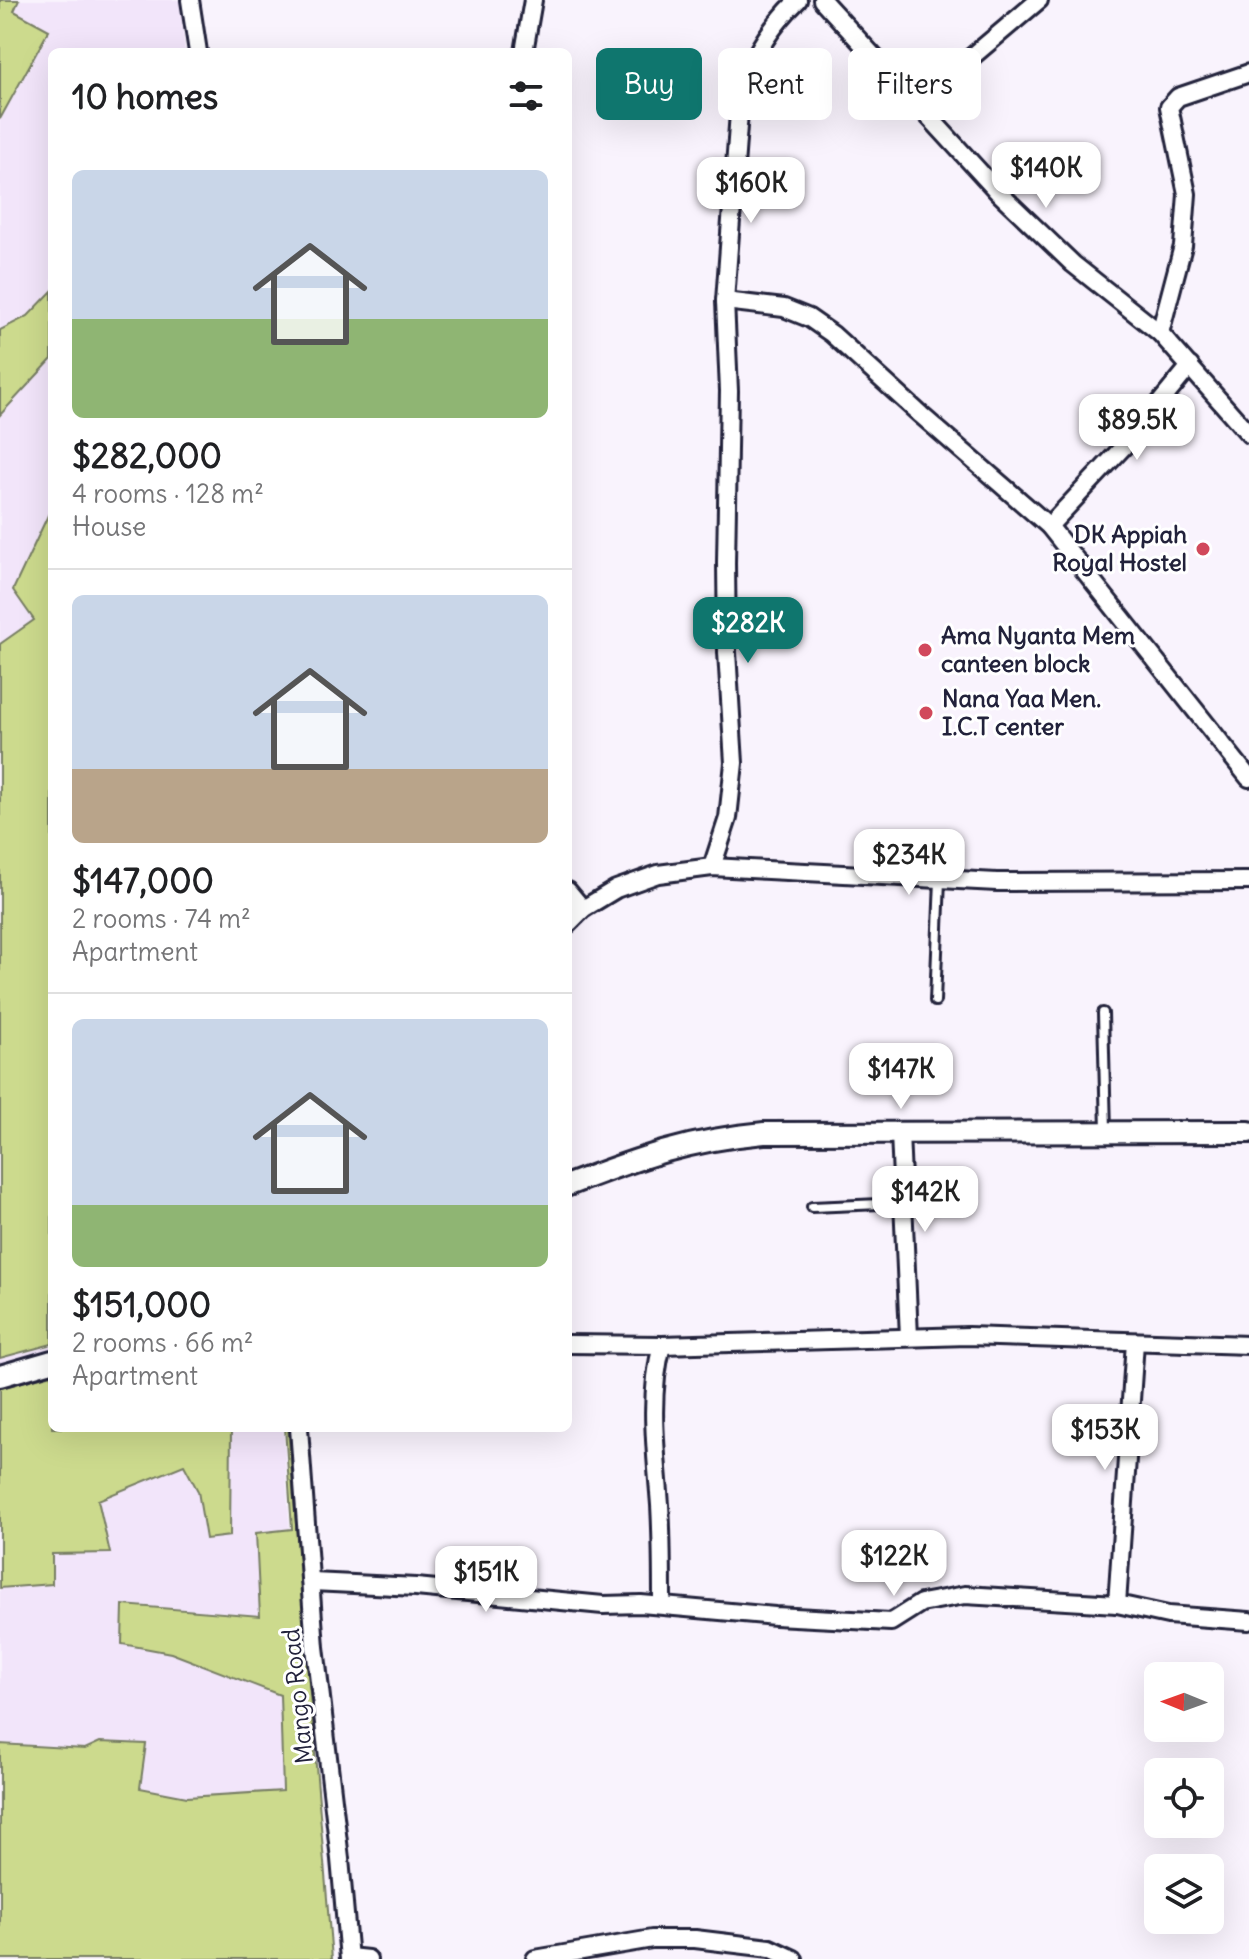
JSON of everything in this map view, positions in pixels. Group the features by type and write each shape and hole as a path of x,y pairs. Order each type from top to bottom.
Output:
{"street":[{"path":"190,0 197,48"},
{"path":"525,48 533,0"},
{"path":"712,867 728,818 734,763 727,652 729,391 725,301 740,99 755,54 770,31 798,0"},
{"path":"822,0 865,48"},
{"path":"981,49 1039,0"},
{"path":"1160,333 1183,246 1187,194 1169,107 1178,97 1249,73"},
{"path":"931,120 998,192 1073,264 1160,333 1249,434"},
{"path":"725,301 784,308 821,326 1049,526 1249,778"},
{"path":"1049,526 1127,443 1190,366"},
{"path":"572,920 583,909 616,889 658,874 712,867 997,882 1249,881"},
{"path":"572,896 583,909"},
{"path":"572,1183 645,1156 717,1138 764,1133 1249,1132"},
{"path":"900,1133 909,1337"},
{"path":"572,1344 662,1345 968,1336 1249,1345"},
{"path":"1117,1604 1135,1342"},
{"path":"662,1345 656,1368 654,1411 662,1605"},
{"path":"0,1376 48,1362"},
{"name":"Mango Road","path":"299,1432 315,1647 349,1958"},
{"path":"312,1582 416,1587 603,1605 662,1605 775,1616 891,1622 921,1603 965,1595 1117,1604 1168,1615 1249,1621"},
{"path":"535,1959 652,1939 695,1939 770,1948 794,1959"},
{"path":"349,1958 368,1959"}],"lane":[{"path":"935,1001 940,879"},
{"path":"1103,1013 1106,1132"},
{"path":"812,1207 903,1203"}],"shaded area":[{"path":"0,0 180,0 185,48 48,48 48,1432 283,1432 318,1959 0,1959"}],"green space":[{"path":"0,0 19,0 14,11 49,30 0,119"},
{"path":"48,295 48,363 0,415 0,330 28,316"},
{"path":"48,515 48,1345 0,1358 0,644 34,620 13,590"},
{"path":"48,1375 48,1432 231,1432 230,1536 206,1539 198,1491 184,1465 98,1500 110,1553 52,1554 52,1584 0,1588 0,1388"},
{"path":"285,1432 288,1432 332,1959 0,1959 0,1744 85,1749 100,1742 146,1744 140,1788 187,1797 283,1791 280,1695 171,1653 122,1644 123,1605 260,1616 256,1533 292,1529"}],"place":[{"name":"DK Appiah Royal Hostel","path":"1203,549"},
{"name":"Ama Nyanta Mem canteen block","path":"925,650"},
{"name":"Nana Yaa Men. I.C.T center","path":"926,713"}]}
